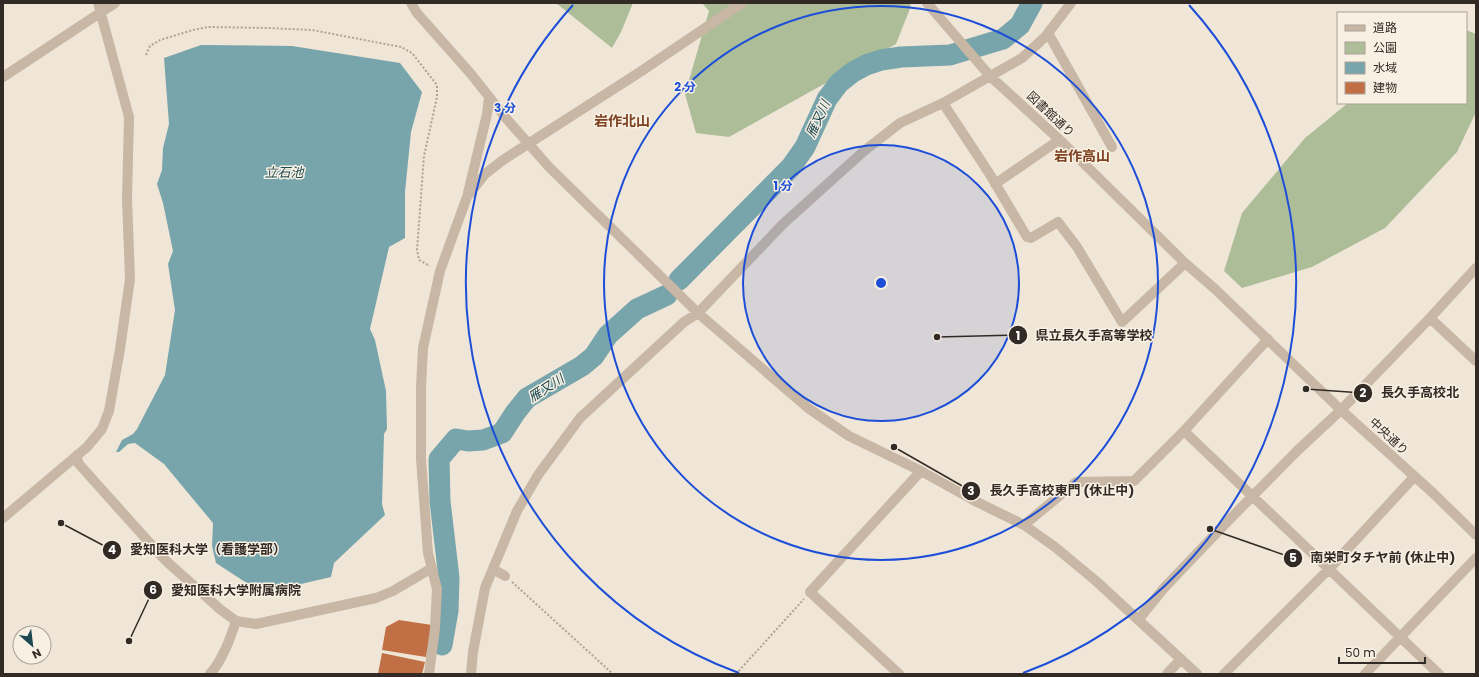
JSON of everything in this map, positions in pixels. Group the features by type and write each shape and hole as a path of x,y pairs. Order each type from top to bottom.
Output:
{"street":[{"path":"3,77 99,8 115,3"},
{"path":"411,3 417,13 471,74 528,143 601,218 698,313 808,408 848,436 921,471 975,501 1024,525 1055,547 1096,581 1197,674"},
{"path":"467,197 485,174 528,143 640,72 742,3"},
{"name":"図書館通り","path":"927,3 990,76 1059,140 1185,263 1215,289"},
{"path":"471,674 473,652 485,588 517,512 538,475 580,418 684,322 698,313 783,224 821,188 864,151 900,123 944,103 1022,58 1048,33 1071,3"},
{"path":"3,518 87,447 102,429 108,411 120,348 130,279 127,199 129,117 99,8"},
{"path":"1048,33 1112,147"},
{"path":"429,674 437,605 436,589 428,553 421,459 421,388 423,348 440,271 467,197 488,114 489,97"},
{"path":"944,103 996,184 1027,237 1031,238 1058,222 1077,247 1122,322 1185,263"},
{"path":"996,184 1059,140"},
{"path":"1138,620 1164,588 1297,451 1342,410 1476,268"},
{"name":"中央通り","path":"1215,289 1476,535"},
{"path":"1430,318 1476,361"},
{"path":"1024,525 1076,482 1134,481 1184,431 1268,339"},
{"path":"1184,431 1254,496 1439,674"},
{"path":"77,455 78,463 165,560 221,610 236,621 256,624 376,598 392,591 432,568"},
{"path":"899,674 810,592 921,471"},
{"path":"1224,674 1329,569 1414,477"},
{"path":"1365,674 1476,558"},
{"path":"493,569 505,576"},
{"path":"210,674 229,642 236,621"},
{"path":"1167,674 1181,659"}],"path":[{"path":"146,55 150,46 160,40 208,27 312,30 401,47 412,53 437,84 438,97 424,156 417,250 419,260 440,271"},
{"path":"505,576 612,674"},
{"path":"736,674 810,592"}],"green space":[{"path":"556,3 633,3 621,32 612,48"},
{"path":"702,3 909,3 911,6 896,44 729,137 696,133 685,94 709,11"},
{"path":"1467,30 1476,34 1476,112 1457,152 1385,228 1312,267 1242,288 1224,271 1242,213 1305,138 1347,104 1467,104"}],"water":[{"name":"立石池","path":"201,45 292,46 400,63 422,92 411,132 405,192 405,238 389,247 370,329 375,340 386,391 387,429 384,434 382,504 385,515 334,563 331,577 262,593 216,563 212,546 213,523 164,464 135,443 128,444 119,452 116,452 122,440 133,434 137,429 165,375 175,310 168,264 173,251 163,203 157,184 162,170 163,148 169,124 164,58"}],"building":[{"path":"399,620 432,625 426,657 382,650 386,627"},
{"path":"382,653 425,662 422,674 378,674"}],"waterway":[{"name":"雁又川","path":"679,280 791,167 805,147 827,99 839,83 853,72 866,65 881,60 901,57 950,55 1003,39 1020,25 1032,3"},
{"name":"雁又川","path":"442,645 448,611 449,578 440,501 439,459 456,439 468,441 483,440 502,433 527,398 582,366 594,356 608,335 637,309 667,295"}],"place":[{"name":"県立長久手高等学校","path":"937,337"},
{"name":"長久手高校北","path":"1306,389"},
{"name":"長久手高校東門 (休止中)","path":"894,447"},
{"name":"愛知医科大学（看護学部）","path":"61,523"},
{"name":"南栄町タチヤ前 (休止中)","path":"1210,529"},
{"name":"愛知医科大学附属病院","path":"129,641"}],"district":[{"name":"岩作北山","path":"622,121"},
{"name":"岩作高山","path":"1082,156"}]}
